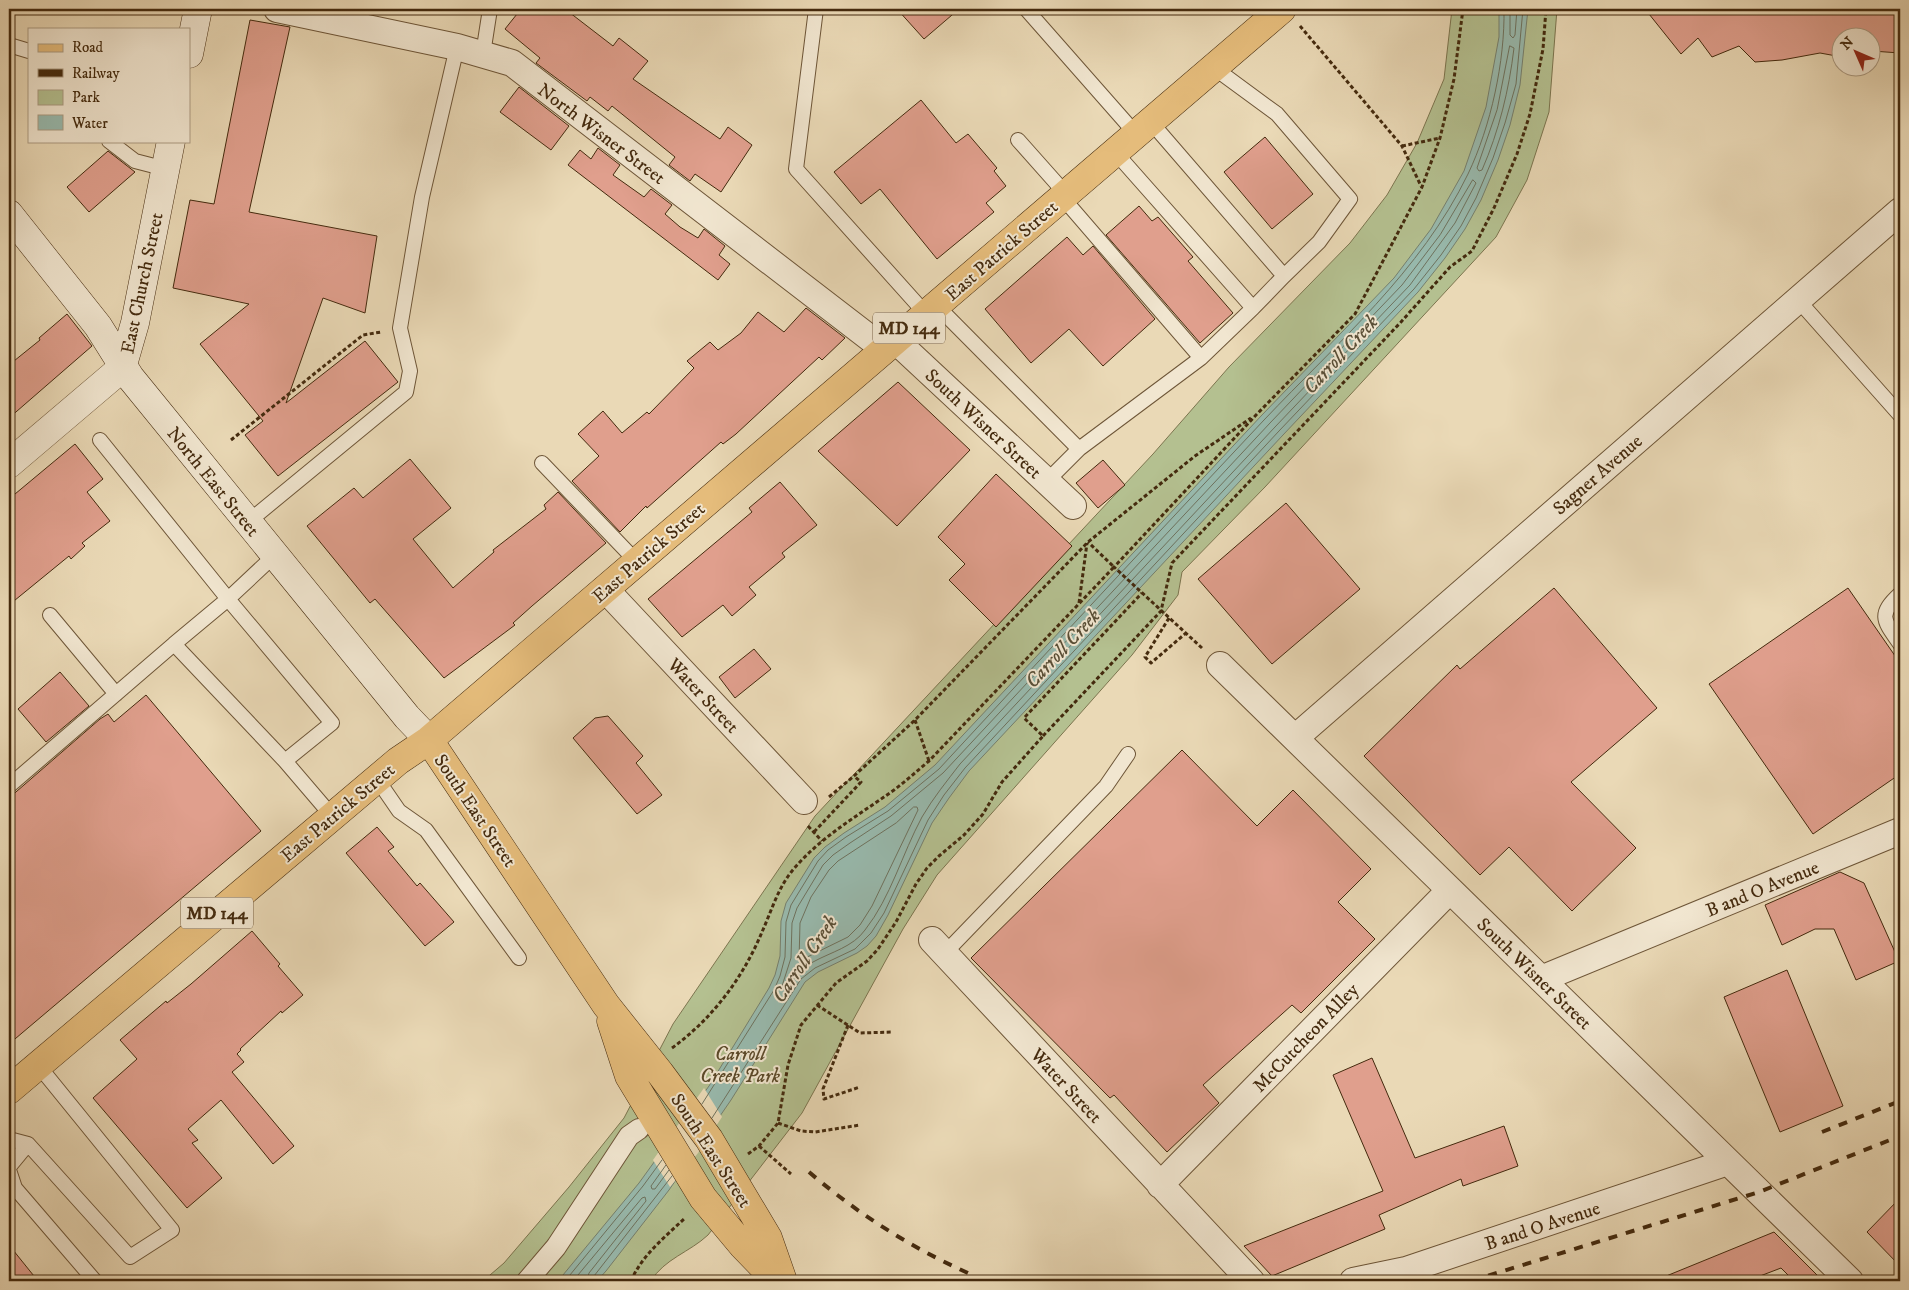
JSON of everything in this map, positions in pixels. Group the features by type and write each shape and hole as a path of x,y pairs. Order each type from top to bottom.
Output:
{"main road":[{"path":"190,49 198,9"},
{"name":"East Patrick Street","path":"9,1090 398,761 429,740 1213,67 1291,17"},
{"name":"East Church Street","path":"9,464 122,368 134,323 171,142"},
{"name":"North East Street","path":"9,214 98,326 122,368 401,709 429,740"},
{"name":"South East Street","path":"429,740 606,1005 709,1138 768,1238 783,1281"},
{"name":"South East Street","path":"606,1005 629,1076 651,1132 686,1167 703,1198 743,1246 777,1281"}],"street":[{"name":"North Wisner Street","path":"277,9 457,47 512,64 890,345"},
{"name":"Sagner Avenue","path":"1295,738 1900,212"},
{"name":"South Wisner Street","path":"890,345 1047,481 1073,506"},
{"name":"Water Street","path":"605,589 814,801"},
{"name":"South Wisner Street","path":"1220,665 1850,1281"},
{"name":"B and O Avenue","path":"1541,979 1900,831"},
{"name":"McCutcheon Alley","path":"1160,1185 1450,890"},
{"name":"Water Street","path":"938,947 1251,1281"},
{"path":"527,1281 556,1247 628,1136 651,1132"},
{"name":"B and O Avenue","path":"1353,1281 1406,1270 1728,1162"}],"lane":[{"path":"483,54 490,9"},
{"path":"816,9 796,169 931,309 1079,449"},
{"path":"1026,9 1143,127 1284,276"},
{"path":"9,46 28,51"},
{"path":"248,522 406,392 410,371 400,328 422,197 457,47"},
{"path":"1047,481 1079,449 1201,358 1319,242 1350,199 1277,114 1213,67"},
{"path":"1018,140 1201,358"},
{"path":"110,142 135,161 166,169"},
{"path":"1115,152 1253,308"},
{"path":"1798,300 1900,415"},
{"path":"100,440 332,723 285,761"},
{"path":"542,462 637,562"},
{"path":"9,786 228,598 275,555"},
{"path":"1900,594 1888,606 1885,617 1890,630 1900,644"},
{"path":"50,615 116,694"},
{"path":"174,644 285,761 332,816"},
{"path":"938,947 1106,786 1128,754"},
{"path":"377,779 399,811 426,830 519,958"},
{"path":"9,1139 28,1144 130,1257 172,1230 38,1065"},
{"path":"28,1144 9,1169 14,1188 94,1281"}],"path":[{"path":"669,1050 691,1034 720,1003 744,966 762,933 778,895 792,871 822,841 895,789 929,761 1256,415 1355,314 1422,186 1440,138 1454,79 1463,9"},
{"path":"745,1156 759,1146 778,1123 791,1051 801,1025 836,983 867,961 878,949 927,868 964,835 983,814 1002,782 1161,611 1172,563 1407,316 1450,267 1472,251 1494,208 1517,154 1530,114 1543,49 1546,9"},
{"path":"1291,17 1402,146 1422,186"},
{"path":"1402,146 1440,138"},
{"path":"231,440 363,335 400,328"},
{"path":"814,801 854,776 914,720 1088,542 1195,456 1256,415"},
{"path":"1088,542 1186,633 1151,663 1145,657 1169,618"},
{"path":"1079,603 1088,542"},
{"path":"1043,736 1024,718 1142,593"},
{"path":"914,720 929,761"},
{"path":"822,841 814,832 861,782 854,776"},
{"path":"817,1005 860,1032 893,1032"},
{"path":"848,1025 823,1089 824,1099 860,1087"},
{"path":"778,1123 801,1131 814,1132 860,1125"},
{"path":"759,1146 791,1174"},
{"path":"631,1281 636,1269 654,1247 689,1214"}],"green space":[{"name":"Carroll Creek Park","path":"1452,9 1557,9 1549,112 1527,180 1496,237 1265,487 1182,572 1178,595 1132,655 937,875 903,929 802,1113 708,1235 670,1261 656,1273 651,1281 483,1281 504,1263 569,1187 624,1118 673,1024 815,816 1153,454 1229,367 1350,243 1387,195 1417,143 1444,79"}],"water":[{"name":"Carroll Creek","path":"1499,9 1528,9 1520,85 1510,125 1481,200 1465,229 1445,258 1418,292 969,771 932,823 876,936 857,953 818,972 805,982 731,1100 669,1190 606,1271 597,1281 558,1281 639,1183 709,1086 769,988 780,956 781,921 786,903 814,858 844,833 885,807 935,765 1262,415 1394,278 1431,229 1464,171 1486,107 1499,37"}],"pier":[{"path":"704,1088 722,1117 698,1153 670,1187 653,1160"}],"building":[{"path":"521,9 565,9 613,46 619,38 648,61 633,79 720,139 728,127 752,145 721,192 695,174 690,181 669,165 675,157 612,106 608,111 590,97 587,101 536,63 540,58 505,29"},
{"path":"897,9 959,9 924,39"},
{"path":"1645,9 1900,9 1900,53 1882,52 1882,28 1832,28 1832,55 1820,53 1782,60 1755,62 1739,46 1712,57 1698,38 1681,54"},
{"path":"250,20 290,27 249,212 377,236 365,313 323,298 286,403 365,341 398,382 278,476 245,435 263,421 200,344 249,304 173,288 190,200 214,204"},
{"path":"519,87 569,126 551,150 500,112"},
{"path":"921,100 956,143 968,134 997,168 994,171 1006,186 986,203 994,212 937,259 880,189 861,204 834,172"},
{"path":"1265,137 1313,194 1272,229 1224,172"},
{"path":"598,148 620,165 613,175 644,197 651,189 672,205 665,214 680,227 698,238 704,229 725,246 719,255 730,264 718,280 568,165 580,150 591,159"},
{"path":"108,151 135,172 89,212 67,187"},
{"path":"1139,206 1152,221 1158,217 1193,257 1188,261 1233,313 1200,343 1106,235"},
{"path":"1067,237 1083,255 1093,246 1155,319 1103,366 1069,329 1031,363 985,309"},
{"path":"806,308 845,338 822,360 819,357 736,434 723,444 721,442 647,508 646,506 620,532 572,481 599,456 578,434 603,411 622,433 647,412 649,414 694,368 687,361 710,342 718,350 741,333 758,312 784,332"},
{"path":"67,314 92,346 9,418 9,365 40,340 39,338"},
{"path":"898,382 970,450 897,526 818,451"},
{"path":"75,444 103,479 87,492 110,521 82,543 85,546 71,559 69,556 9,605 9,499"},
{"path":"410,459 451,508 413,539 453,588 494,552 493,550 546,509 544,505 558,492 606,543 513,623 515,625 444,678 375,599 370,603 307,526 354,488 363,498"},
{"path":"1103,460 1125,485 1098,508 1076,483"},
{"path":"996,474 1072,546 996,627 949,580 965,564 938,537"},
{"path":"780,482 817,525 782,553 785,557 749,587 756,595 732,616 723,605 682,637 648,599 752,512 749,508"},
{"path":"1286,503 1360,589 1272,664 1198,579"},
{"path":"1554,588 1657,708 1571,782 1636,848 1572,911 1509,847 1480,875 1364,756 1457,665 1460,669"},
{"path":"1848,588 1900,663 1900,774 1813,834 1709,684"},
{"path":"754,649 771,669 735,698 719,677"},
{"path":"60,672 89,706 46,742 18,709"},
{"path":"146,695 261,831 9,1044 9,798 100,719 108,714 114,722"},
{"path":"608,716 643,756 636,763 662,795 637,814 573,738 595,718"},
{"path":"1182,750 1257,826 1293,790 1371,869 1338,902 1375,939 1301,1013 1292,1005 1203,1085 1219,1103 1167,1152 1114,1095 1110,1098 971,958"},
{"path":"377,827 394,847 388,851 417,886 420,883 454,922 425,946 346,853"},
{"path":"1840,872 1864,883 1899,961 1856,980 1834,929 1815,929 1782,945 1765,905"},
{"path":"252,931 303,995 282,1013 281,1011 240,1049 237,1054 244,1062 232,1072 294,1146 273,1164 221,1100 188,1129 198,1140 192,1143 222,1178 187,1208 93,1098 137,1059 120,1040 166,1001 167,1003 191,984"},
{"path":"1787,970 1843,1106 1780,1132 1724,997"},
{"path":"1372,1058 1415,1158 1504,1126 1518,1166 1463,1186 1461,1179 1379,1215 1385,1229 1272,1276 1244,1246 1383,1191 1333,1075"},
{"path":"1900,1198 1900,1266 1867,1232"},
{"path":"1774,1232 1823,1281 1794,1281 1781,1268 1747,1281 1654,1281"},
{"path":"9,1245 38,1281 9,1281"}],"railway":[{"path":"1822,1132 1900,1101"},
{"path":"1471,1281 1759,1192 1900,1136"},
{"path":"809,1172 851,1205 893,1234 938,1259 986,1281"}]}
